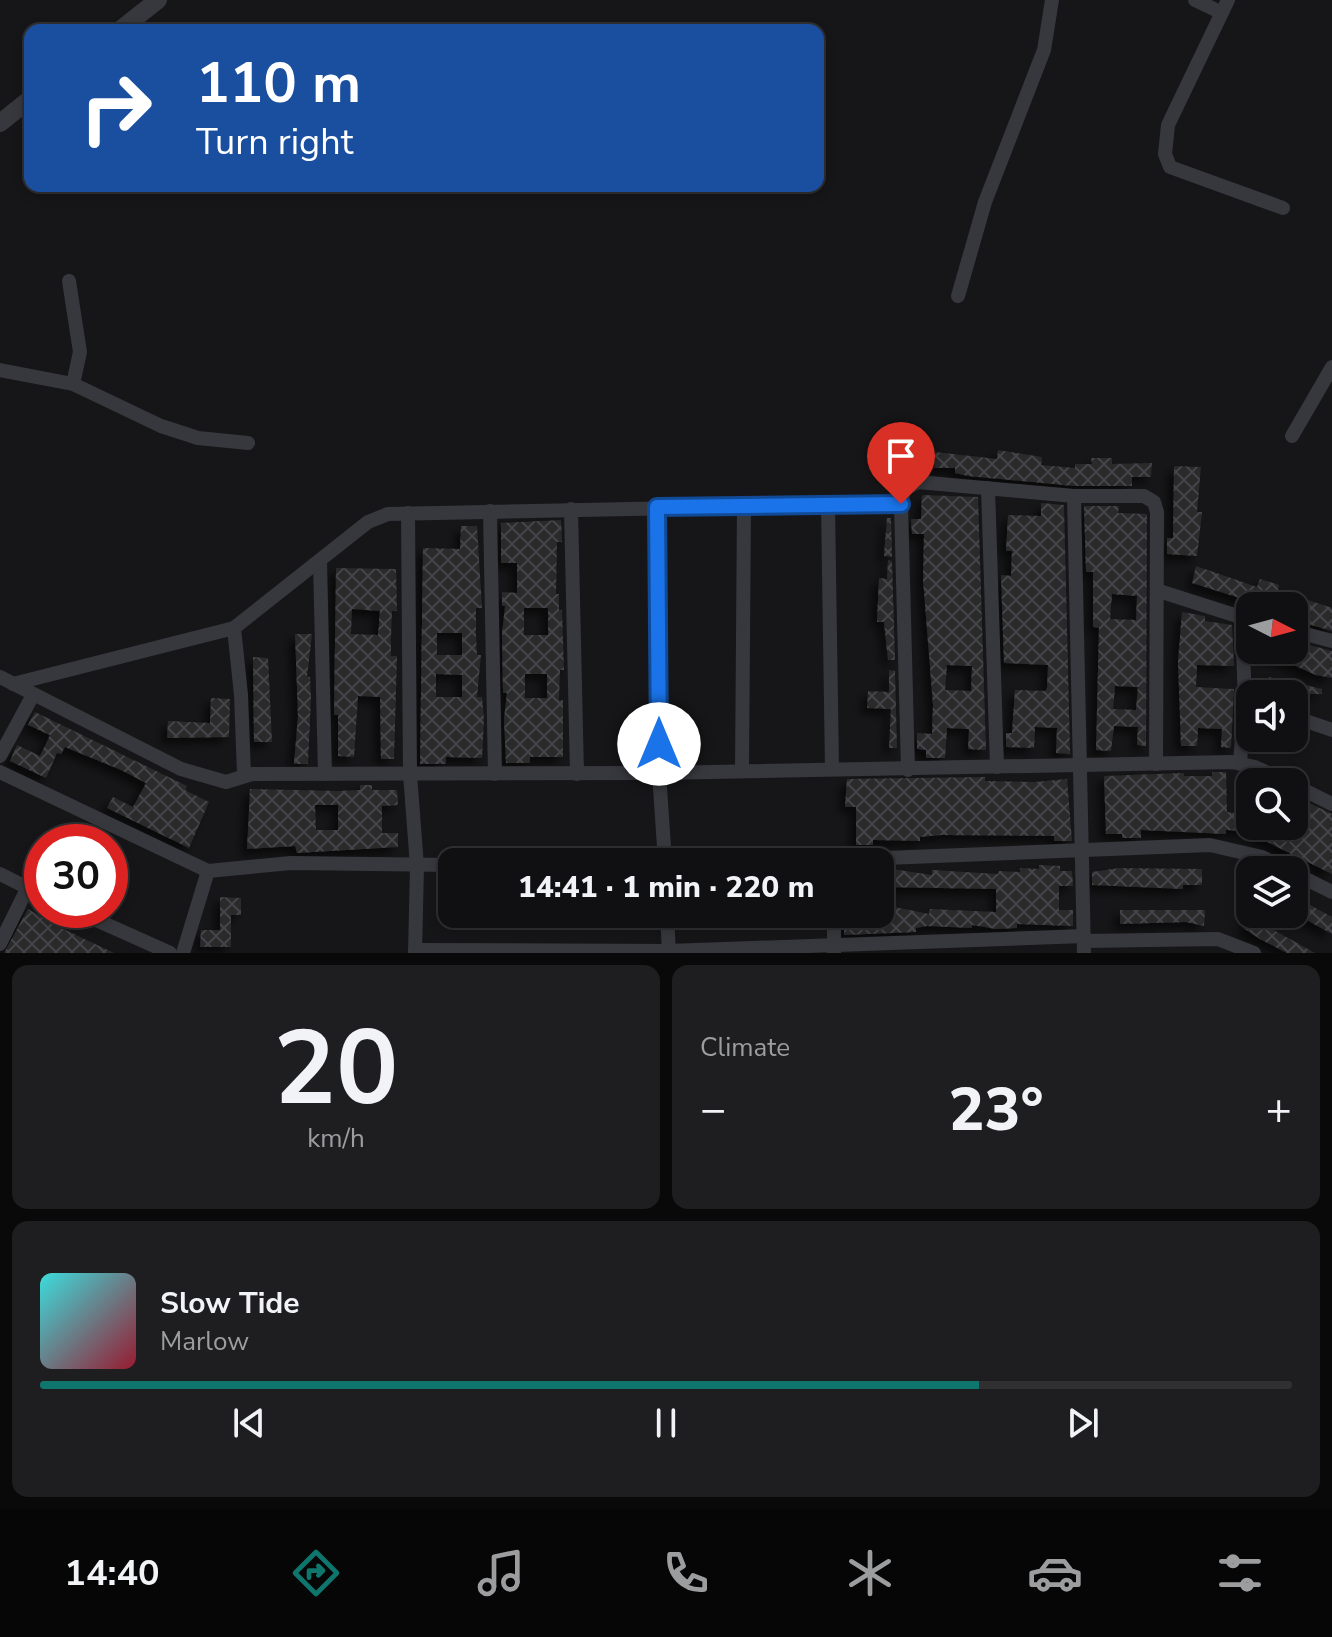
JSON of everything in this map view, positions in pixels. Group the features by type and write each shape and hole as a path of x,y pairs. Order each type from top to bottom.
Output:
{"street":[{"path":"128,24 158,0"},
{"path":"958,296 985,202 1044,50 1052,0"},
{"path":"1195,0 1224,6 1168,125 1165,154 1170,167 1283,208"},
{"path":"0,123 24,104"},
{"path":"69,281 80,352 73,384"},
{"path":"1292,436 1332,367"},
{"path":"0,370 73,384 161,426 198,438 248,443"},
{"path":"908,770 901,504 904,490 918,482 1074,496 1144,496 1154,502 1157,512 1159,591 1156,764"},
{"path":"988,488 997,767"},
{"path":"1074,496 1084,944"},
{"path":"7,680 234,628 378,516 744,505 901,504"},
{"path":"742,770 744,505"},
{"path":"828,505 832,769"},
{"path":"657,507 659,773 664,848"},
{"path":"571,509 577,774"},
{"path":"490,511 495,774"},
{"path":"408,513 410,774 417,866 415,952 920,948 1218,939 1254,953"},
{"path":"320,562 325,774"},
{"path":"1159,591 1236,616"},
{"path":"234,628 241,695 244,774"},
{"path":"1308,635 1332,641"},
{"path":"7,680 181,769 226,782 244,774 577,774 1240,762 1254,768"},
{"path":"0,756 33,695"},
{"path":"1308,722 1332,730"},
{"path":"1240,762 1241,752"},
{"path":"0,772 208,871 291,863 438,865"},
{"path":"1308,790 1330,798"},
{"path":"894,858 1210,845 1256,856"},
{"path":"183,953 208,871"},
{"path":"0,874 24,885"},
{"path":"1308,880 1332,892"},
{"path":"0,944 24,895"},
{"path":"114,928 170,953"},
{"path":"668,928 669,952"},
{"path":"834,928 834,949"}],"building":[{"path":"998,450 1042,457 1041,465 1075,468 1075,464 1092,464 1091,458 1112,458 1112,464 1152,463 1151,477 1132,477 1132,486 1074,486 968,476 955,473 955,468 934,468 935,452 997,459"},
{"path":"1174,466 1201,467 1197,512 1202,512 1197,556 1167,554 1167,538 1173,538"},
{"path":"922,495 978,497 986,750 968,749 969,729 947,728 945,758 926,758 926,750 917,749 917,733 932,734 933,705 923,579 924,534 912,534 911,519 921,519","holes":["947,665 972,666 971,691 945,690"]},
{"path":"1041,503 1064,505 1070,754 1056,753 1057,728 1035,727 1034,748 1006,747 1006,733 1012,733 1015,690 1045,691 1047,688 1048,665 1004,663 1001,575 1011,576 1012,551 1006,551 1008,515 1041,516"},
{"path":"1084,506 1119,506 1118,513 1147,514 1146,746 1137,745 1138,727 1114,726 1111,751 1096,750 1099,628 1093,627 1093,572 1086,572","holes":["1112,594 1137,596 1136,620 1110,619","1115,686 1138,687 1136,710 1113,709"]},
{"path":"887,518 891,518 892,557 884,556"},
{"path":"561,520 562,542 557,542 556,594 559,594 559,610 562,610 564,670 560,670 559,700 563,700 563,757 530,757 530,763 506,763 504,719 507,693 503,693 502,634 505,606 502,606 502,592 517,593 517,563 501,563 501,523","holes":["524,608 548,608 548,635 524,635","525,674 547,674 547,698 525,698"]},
{"path":"461,526 477,526 482,608 476,608 477,655 481,655 477,697 482,697 484,719 482,758 446,757 446,764 420,764 423,548 460,549","holes":["437,633 462,633 462,655 437,655","436,674 462,675 462,697 436,697"]},
{"path":"888,560 892,561 895,660 888,660 884,622 877,622 879,578 887,579"},
{"path":"1196,566 1257,587 1260,579 1279,585 1278,590 1284,592 1236,592 1236,597 1192,583"},
{"path":"336,568 396,569 397,611 392,611 391,637 391,656 397,656 394,759 381,759 380,697 358,696 354,757 338,756 338,715 334,715","holes":["352,609 380,611 378,635 351,634"]},
{"path":"1308,600 1332,608 1332,631 1308,624"},
{"path":"1182,612 1205,616 1205,621 1232,625 1234,666 1197,665 1196,687 1234,689 1231,748 1221,747 1222,729 1198,728 1197,746 1181,746 1178,661"},
{"path":"295,634 312,634 307,677 310,677 311,698 308,764 294,764 298,716"},
{"path":"1308,645 1332,651 1332,678 1291,664 1308,664"},
{"path":"253,657 268,658 272,742 254,742"},
{"path":"889,670 895,671 897,748 889,748 891,709 867,708 868,691 889,692"},
{"path":"1308,686 1322,689 1322,694 1310,694 1308,699"},
{"path":"211,698 230,699 229,737 167,738 168,721 210,723"},
{"path":"35,712 187,786 185,790 209,802 189,848 107,808 113,797 133,807 146,783 121,770 65,747 61,754 57,753 46,778 10,761 17,745 40,756 50,735 28,725"},
{"path":"1212,772 1226,772 1227,812 1236,813 1236,831 1226,830 1226,834 1141,830 1141,838 1106,834 1104,776 1184,773 1184,776 1212,776"},
{"path":"985,777 985,781 1067,779 1072,841 1054,841 1054,836 941,835 920,837 920,841 873,840 873,845 856,845 856,807 845,807 847,779"},
{"path":"360,785 372,785 372,790 397,790 398,805 382,806 382,833 398,833 398,847 297,853 295,846 247,849 250,789 360,790","holes":["315,805 338,805 338,830 316,830"]},
{"path":"1308,802 1332,814 1332,874 1308,862 1308,856 1296,856 1263,840 1308,840"},
{"path":"1039,865 1060,866 1060,871 1072,871 1073,886 1059,886 1059,910 1073,910 1073,926 1017,924 1017,928 996,929 972,925 972,928 927,926 916,928 916,932 844,935 844,928 894,928 894,907 929,914 930,909 996,912 996,889 894,887 894,869 932,875 932,870 998,874 999,871 1020,872 1020,868 1039,869"},
{"path":"1119,868 1202,869 1202,885 1183,885 1183,889 1092,885 1092,872"},
{"path":"220,897 241,898 241,915 231,915 231,947 200,947 201,930 220,930"},
{"path":"1308,904 1332,917 1332,934 1308,921"},
{"path":"1120,910 1205,910 1204,926 1186,922 1120,924"},
{"path":"24,916 24,928 61,928 114,953 4,953"},
{"path":"1243,928 1270,928 1315,953 1287,953"}],"route":[{"path":"659,744 657,507 901,504"}]}
